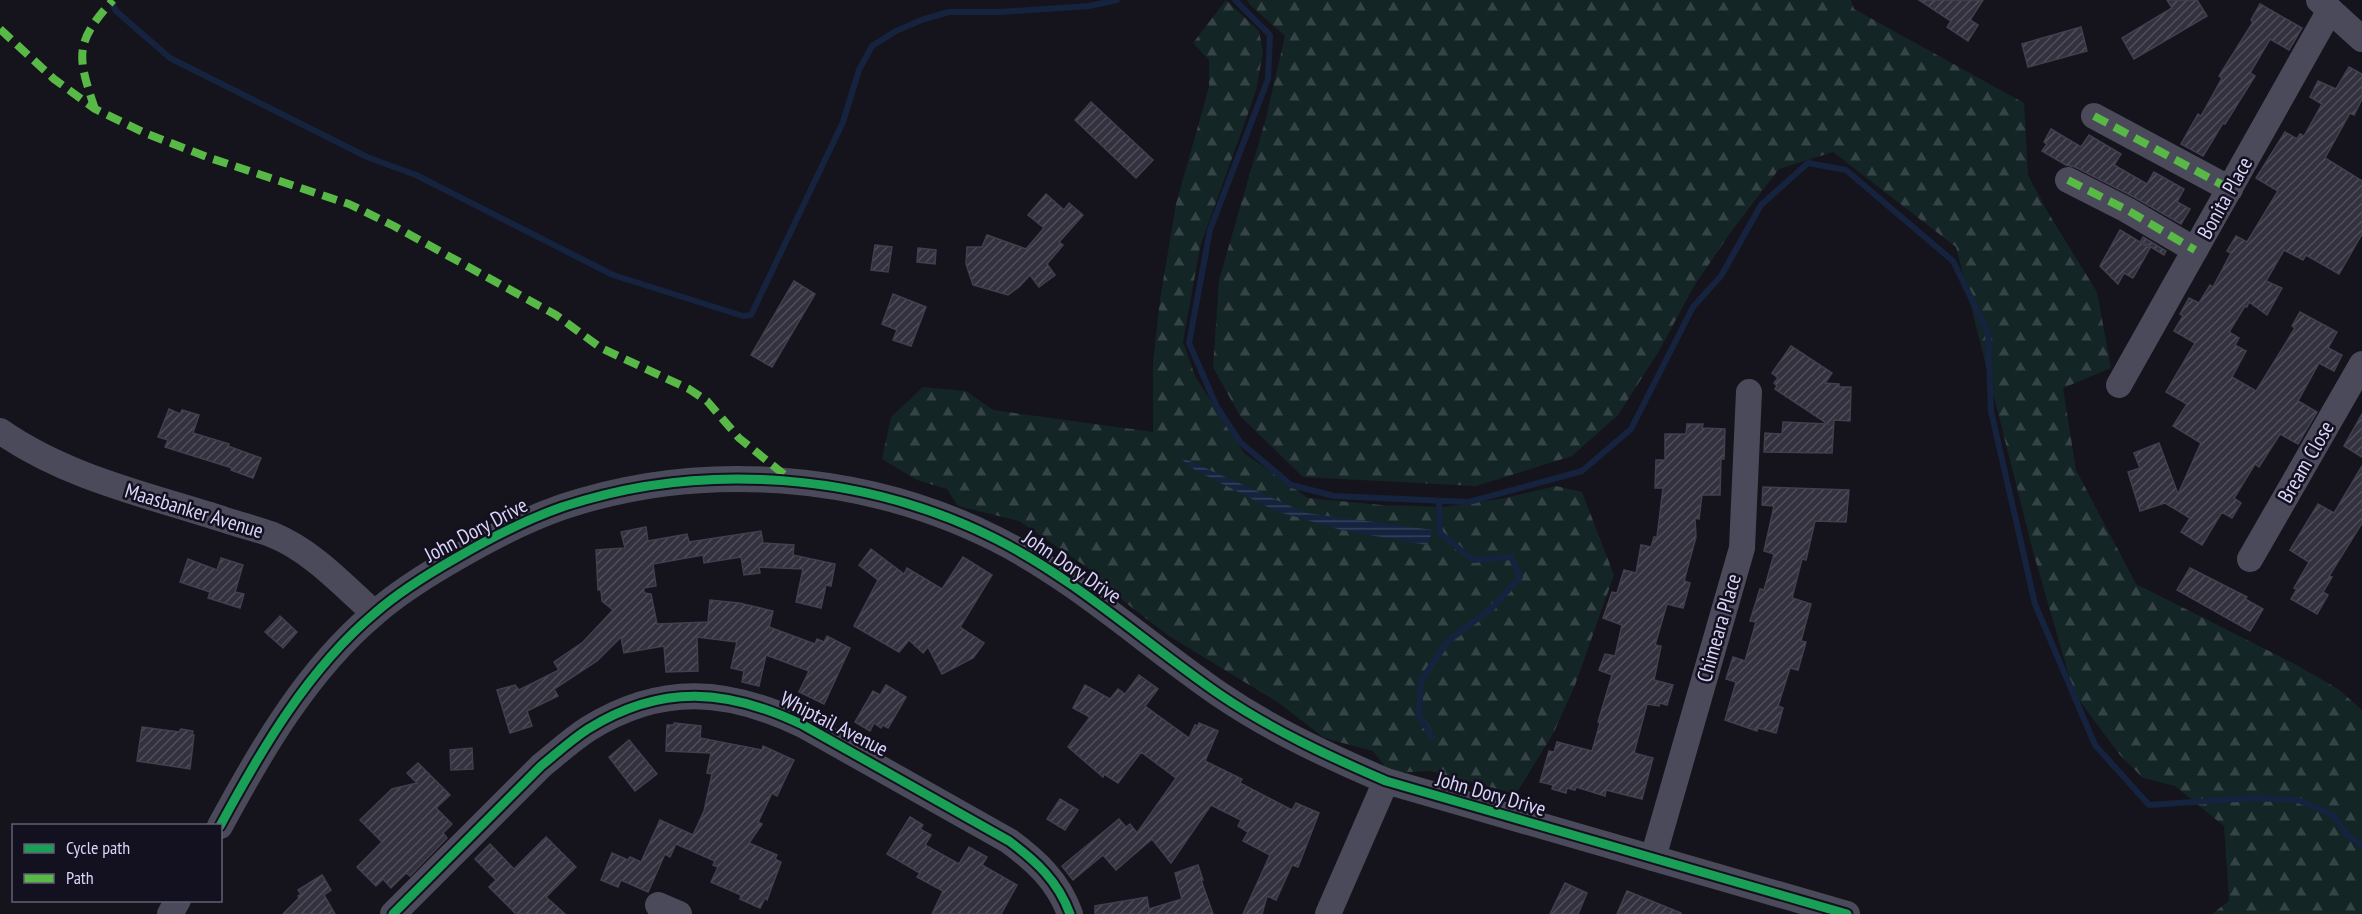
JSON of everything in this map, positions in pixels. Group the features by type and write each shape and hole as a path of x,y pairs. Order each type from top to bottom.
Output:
{"street":[{"path":"2323,3 2362,39"},
{"name":"Bonita Place","path":"2119,385 2230,189 2323,3"},
{"path":"2094,116 2230,189"},
{"path":"2068,180 2127,210 2195,250"},
{"name":"Bream Close","path":"2250,560 2362,364"},
{"name":"Chimeara Place","path":"1653,858 1742,548 1749,392"},
{"name":"Maasbanker Avenue","path":"0,431 45,459 76,472 274,536 306,554 374,614"},
{"name":"John Dory Drive","path":"221,824 276,729 328,662 374,614 404,590 483,542 564,507 660,484 714,480 764,480 872,494 958,521 1006,544 1063,579 1198,679 1248,712 1320,752 1386,781 1847,914"},
{"name":"Whiptail Avenue","path":"393,914 541,766 565,747 587,730 615,714 644,702 673,696 707,696 752,704 769,709 803,725 1009,841 1032,858 1047,873 1061,893 1071,914"},
{"path":"1328,914 1386,781"}],"green space":[{"path":"1226,0 1259,31 1263,52 1256,91 1200,247 1183,342 1195,376 1244,453 1308,498 1381,505 1444,507 1500,499 1556,486 1582,492 1614,575 1575,685 1554,732 1516,794 1430,771 1390,773 1373,751 1324,738 1279,703 1169,636 1126,603 1088,568 1019,521 958,506 947,489 917,480 882,459 891,417 923,387 966,391 993,410 1153,432 1153,362 1160,300 1176,204 1209,87 1209,60 1193,43"},
{"path":"1247,0 1851,0 1854,9 2024,103 2028,175 2047,211 2097,292 2111,368 2063,388 2076,470 2136,584 2293,663 2338,689 2362,710 2362,914 2212,914 2229,901 2224,826 2175,786 2143,778 2119,754 2074,693 2034,555 1956,247 1833,152 1779,169 1733,229 1694,286 1659,351 1618,415 1572,456 1476,486 1303,477 1240,416 1213,367 1219,280 1266,118 1285,36"}],"water":[{"path":"1176,455 1306,513 1433,530 1427,545 1341,530 1276,511 1195,470"}],"building":[{"path":"1919,0 1983,0 1970,20 1978,25 1968,41 1947,27 1951,21"},
{"path":"2167,0 2197,0 2207,16 2134,59 2122,38 2172,8"},
{"path":"2260,4 2302,28 2289,50 2270,39 2250,73 2255,76 2203,156 2181,144 2198,114 2201,116 2222,78 2219,76 2253,22 2251,20"},
{"path":"2081,27 2087,51 2028,67 2022,44"},
{"path":"2349,67 2362,74 2362,99 2354,115 2350,113 2325,158 2362,181 2362,234 2339,274 2306,255 2303,260 2284,250 2266,281 2282,288 2267,315 2249,302 2229,332 2239,338 2235,345 2246,351 2232,377 2256,391 2295,328 2292,326 2300,312 2337,332 2328,348 2342,355 2334,371 2319,363 2298,401 2317,412 2298,444 2280,434 2259,467 2255,464 2234,498 2241,503 2232,518 2222,512 2202,545 2181,532 2190,518 2165,503 2140,511 2128,472 2140,468 2134,453 2159,443 2178,494 2201,443 2173,426 2187,404 2166,392 2195,343 2174,331 2183,316 2180,314 2189,298 2199,303 2210,285 2213,287 2231,253 2227,251 2236,236 2247,242 2278,191 2256,178 2285,132 2297,139 2300,134 2304,136 2322,104 2310,97 2318,81 2336,89"},
{"path":"1091,102 1153,160 1136,178 1075,120"},
{"path":"2051,129 2081,147 2089,135 2121,154 2114,165 2147,184 2154,172 2184,189 2177,202 2190,209 2181,224 2134,197 2042,151 2047,144 2044,142"},
{"path":"1046,194 1064,210 1069,203 1083,215 1059,242 1063,245 1047,264 1055,275 1039,287 1030,275 1008,295 973,285 966,264 967,247 982,247 987,235 1026,249 1044,228 1028,215"},
{"path":"2120,230 2150,248 2133,278 2124,273 2118,284 2100,266"},
{"path":"2143,237 2166,251 2164,255 2141,241"},
{"path":"875,245 892,247 888,272 871,270"},
{"path":"918,248 936,250 935,264 917,262"},
{"path":"794,281 815,294 772,367 751,355"},
{"path":"893,294 926,307 911,346 893,340 897,330 882,324"},
{"path":"1791,346 1832,373 1825,383 1839,384 1839,387 1851,387 1850,421 1834,420 1832,453 1764,452 1765,433 1782,434 1783,422 1828,424 1775,389 1777,386 1774,383 1778,378 1772,373"},
{"path":"169,409 180,414 182,410 199,415 193,433 229,444 228,446 261,458 253,478 231,470 232,468 165,447 168,440 158,437"},
{"path":"2362,414 2362,457 2344,446"},
{"path":"1687,424 1703,424 1702,428 1725,429 1720,495 1702,495 1699,519 1695,518 1696,537 1684,581 1690,583 1683,608 1667,604 1655,645 1661,646 1654,680 1673,685 1667,705 1647,704 1634,753 1653,758 1642,799 1606,790 1605,796 1576,787 1575,790 1567,788 1566,793 1552,789 1553,785 1540,782 1549,751 1554,752 1557,742 1592,751 1612,675 1599,670 1605,654 1615,656 1622,625 1603,618 1612,592 1617,593 1624,570 1636,573 1641,545 1651,547 1654,537 1657,537 1663,488 1655,488 1656,460 1665,460 1665,434 1686,434"},
{"path":"2362,466 2362,523 2329,576 2332,577 2323,592 2328,595 2317,614 2291,599 2297,589 2294,588 2309,562 2290,550 2318,504 2334,513"},
{"path":"1763,487 1849,490 1846,522 1815,521 1806,560 1802,559 1792,598 1811,604 1801,641 1806,642 1798,670 1790,668 1778,706 1783,708 1776,733 1758,728 1757,731 1725,720 1736,682 1726,679 1733,657 1745,661 1756,622 1750,621 1760,589 1764,590 1774,554 1764,551 1774,506 1762,505"},
{"path":"646,527 648,541 687,534 689,542 761,531 763,543 794,545 793,555 835,564 831,586 826,585 821,608 796,602 803,569 759,567 760,573 744,575 741,557 704,563 703,555 653,564 656,586 644,588 644,593 651,594 657,624 708,622 710,600 739,603 773,611 769,627 815,644 817,639 824,642 827,636 850,648 824,704 799,692 809,671 766,655 759,686 742,682 744,671 731,668 737,642 697,637 698,671 666,672 664,646 624,653 621,637 597,661 554,689 558,696 527,711 532,726 510,733 497,690 515,685 519,690 559,670 554,662 583,642 613,610 602,601 601,590 598,590 596,550 625,548 621,532"},
{"path":"871,549 904,574 907,568 942,589 963,557 992,575 960,627 984,643 973,658 942,674 928,647 923,653 909,640 899,652 854,626 878,580 859,565"},
{"path":"221,558 243,565 235,592 244,594 240,608 208,598 210,592 180,582 188,559 217,570"},
{"path":"2190,568 2247,597 2245,599 2263,609 2250,631 2177,590"},
{"path":"280,616 297,632 283,648 265,632"},
{"path":"1139,675 1158,689 1145,706 1189,738 1195,725 1198,726 1199,723 1218,731 1205,761 1242,779 1240,783 1292,810 1296,803 1319,813 1298,867 1292,865 1276,900 1267,896 1262,914 1243,914 1270,855 1243,841 1248,832 1238,826 1241,820 1211,805 1171,863 1152,839 1116,870 1103,855 1073,880 1062,866 1119,819 1126,827 1130,824 1137,833 1176,778 1141,752 1118,783 1104,774 1103,777 1068,747 1090,717 1073,708 1085,685 1110,699 1118,689 1125,694"},
{"path":"886,685 906,697 888,728 883,725 881,728 874,723 870,731 855,722 873,691 880,695"},
{"path":"674,723 701,726 700,738 762,750 763,746 794,760 777,796 772,793 758,822 762,824 749,843 777,855 775,859 781,862 767,900 765,898 760,908 740,899 741,895 711,882 718,867 713,865 715,861 676,844 670,857 665,854 648,892 621,880 618,887 601,880 612,853 628,860 630,857 641,862 660,820 693,835 704,811 712,774 707,773 711,753 666,751 667,725 674,725"},
{"path":"142,727 179,732 181,729 193,731 190,769 137,761"},
{"path":"629,740 657,774 635,791 609,757"},
{"path":"472,748 473,769 451,770 450,750"},
{"path":"418,763 450,795 436,808 452,824 443,833 447,838 410,876 406,873 391,888 383,879 376,886 357,867 382,842 360,820 392,789 417,783 407,773"},
{"path":"1060,799 1078,810 1065,830 1047,819"},
{"path":"910,817 923,825 920,829 931,835 925,845 959,864 969,847 987,857 982,865 1017,885 1001,914 932,914 943,891 917,877 920,873 887,854"},
{"path":"546,837 576,867 546,897 565,914 516,914 489,887 496,880 475,859 490,844 514,869"},
{"path":"1198,865 1213,914 1095,914 1095,906 1147,897 1149,909 1182,899 1175,873"},
{"path":"322,875 331,890 324,895 335,914 283,914 299,898 301,894 298,890"},
{"path":"1565,883 1587,893 1578,914 1550,914"},
{"path":"1627,891 1681,913 1681,914 1617,914"}],"waterway":[{"path":"110,0 116,11 170,58 367,157 416,175 613,275 743,316 751,315 843,122 859,70 872,46 896,31 924,19 949,12 1000,12 1089,6 1117,0"},
{"path":"1235,0 1270,35 1268,79 1210,230 1189,343 1217,407 1240,442 1291,485 1334,496 1469,502 1582,471 1631,429 1693,307 1721,276 1761,205 1808,163 1846,170 1953,261 1988,333 1991,411 2035,604 2095,745 2149,805 2252,798 2298,800 2333,815 2348,836 2362,845"},
{"path":"1432,737 1419,715 1421,681 1448,641 1493,607 1520,577 1511,557 1473,560 1440,533 1439,501"}],"marked path":[{"path":"95,109 85,76 83,51 85,39 91,28 113,0"},
{"path":"0,29 54,79 95,109 145,133 207,157 349,204 394,226 556,315 601,348 689,389 707,401 739,438 791,480"},
{"path":"2094,116 2230,189"},
{"path":"2068,180 2127,210 2195,250"}],"cycle path":[{"path":"221,824 269,740 328,659 384,605 435,570 535,518 562,507 615,492 670,483 726,479 782,481 838,487 893,500 945,517 996,539 1055,573 1239,707 1301,742 1386,781 1847,914"},
{"path":"393,914 541,766 582,733 615,714 642,704 669,698 695,696 722,698 748,704 803,725 1009,841 1028,856 1053,882 1070,914"}]}
